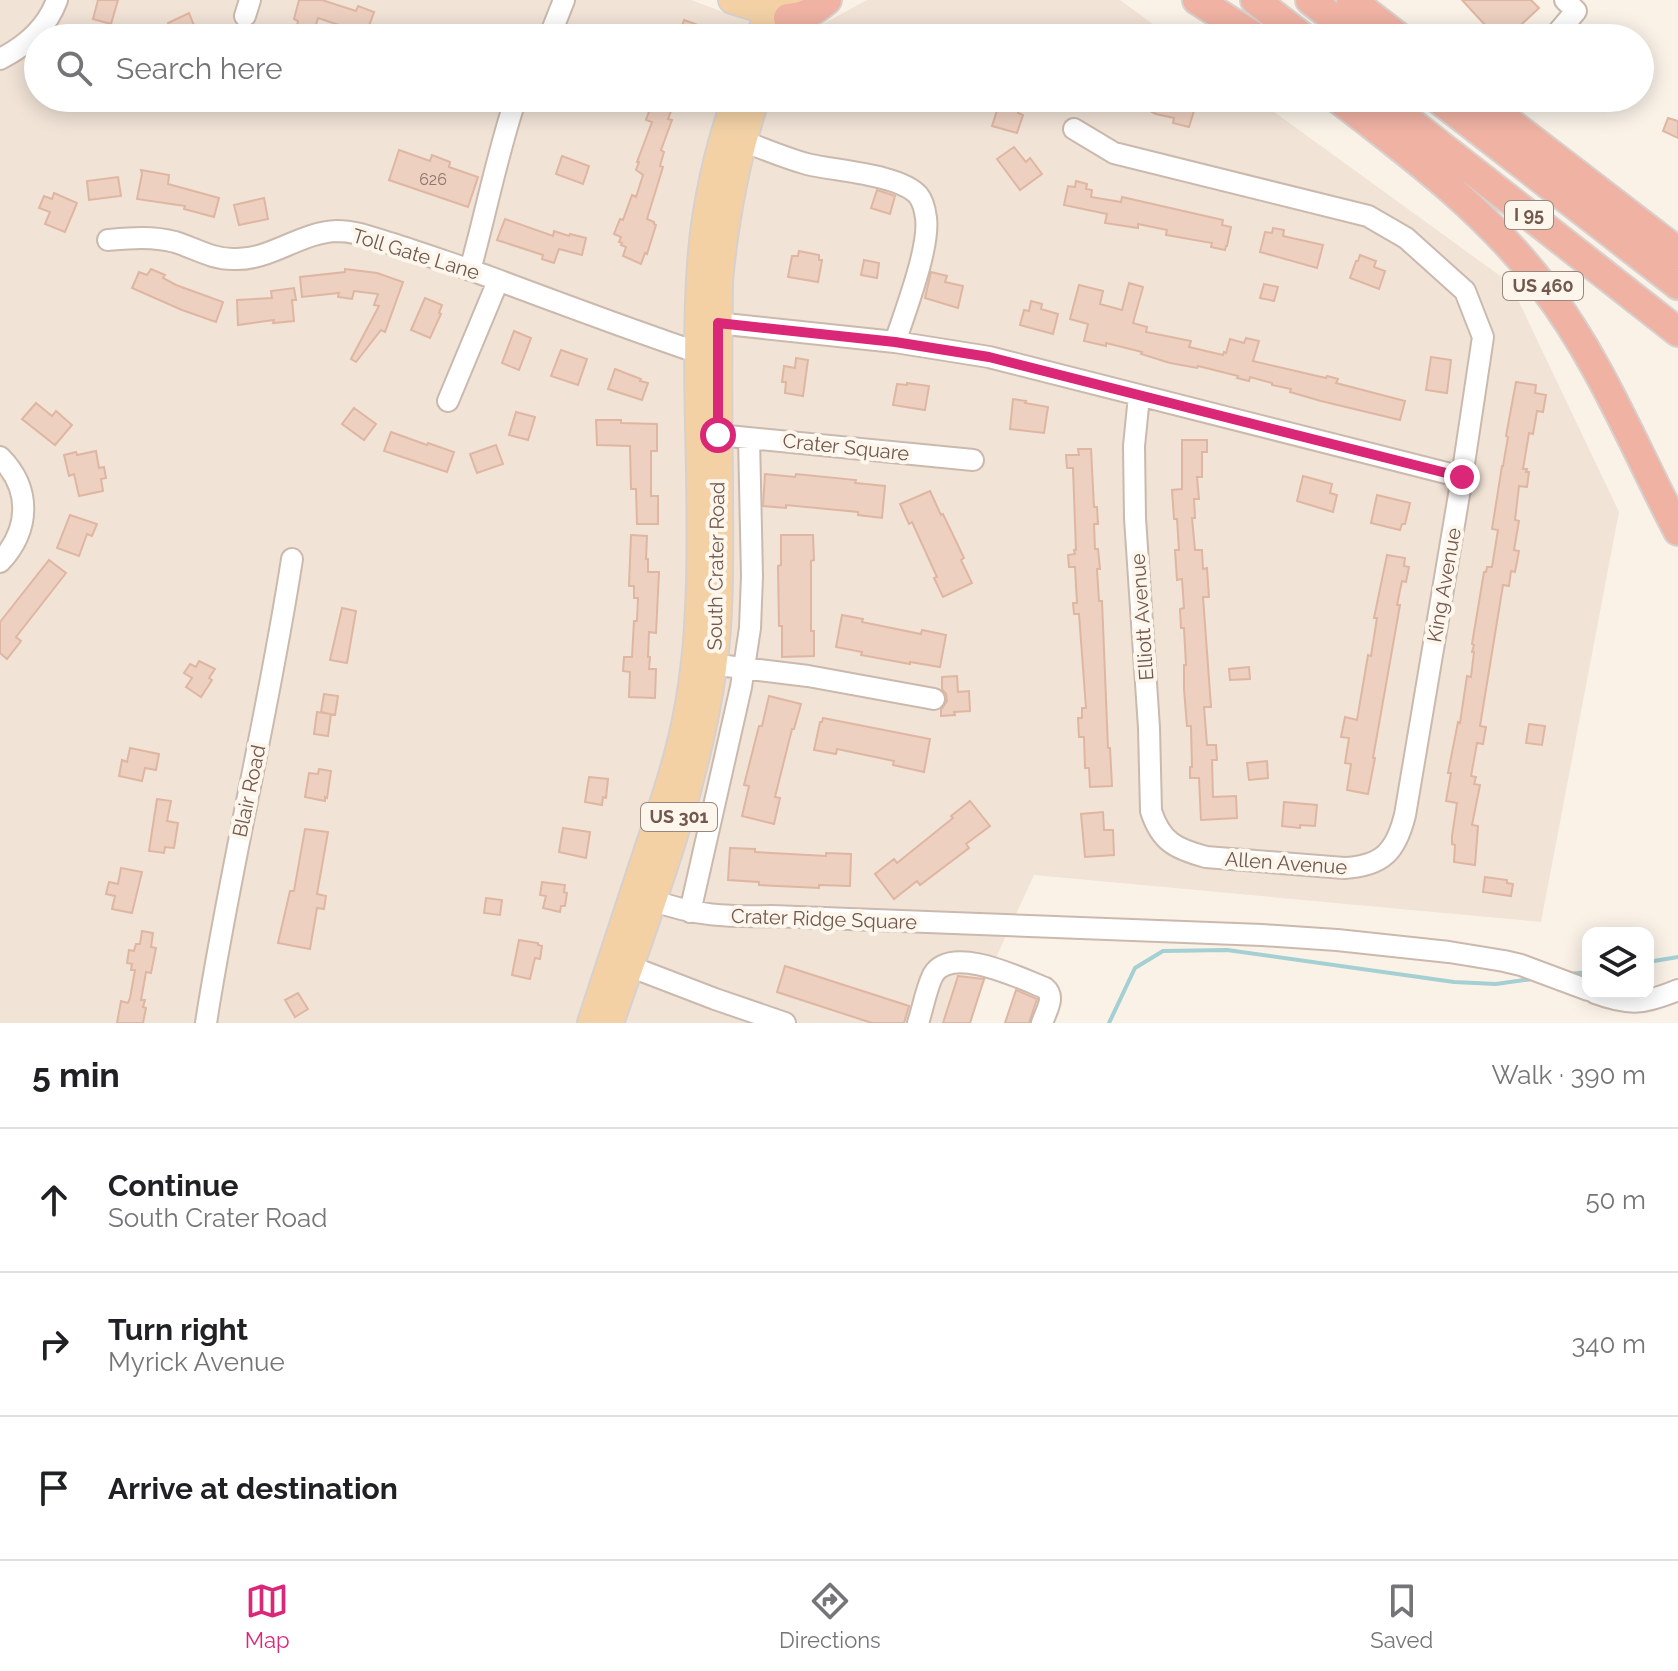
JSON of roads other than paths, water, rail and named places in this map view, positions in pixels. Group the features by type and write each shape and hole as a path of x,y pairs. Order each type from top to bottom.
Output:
{"highway":[{"path":"781,14 798,18 809,14 827,0"},
{"path":"1197,0 1236,24"},
{"path":"1212,0 1242,24"},
{"path":"1255,0 1286,24"},
{"path":"1310,0 1361,24"},
{"path":"1351,0 1372,24"},
{"path":"1361,0 1375,24"},
{"name":"US 460","path":"1355,112 1433,172 1476,211 1544,287 1599,374 1678,531"},
{"name":"I 95","path":"1398,112 1678,332"},
{"name":"I 95","path":"1455,112 1678,285"},
{"path":"1496,112 1678,252"}],"main road":[{"path":"732,0 781,14"},
{"name":"South Crater Road","path":"591,1023 652,900 696,759 707,706 699,609 708,356 708,322 701,262 720,152 732,112"},
{"name":"South Crater Road","path":"708,322 730,197 752,112"},
{"name":"South Crater Road","path":"610,1023 621,963 685,721 704,664 719,574 718,435 708,356"}],"street":[{"path":"44,24 57,0"},
{"path":"555,24 564,0"},
{"path":"1562,24 1574,4"},
{"path":"0,59 24,45"},
{"path":"470,270 511,112"},
{"name":"King Avenue","path":"1074,129 1114,153 1368,216 1406,238 1465,291 1483,337 1400,833"},
{"path":"743,141 805,163 898,183 918,196 927,227 895,342"},
{"name":"Toll Gate Lane","path":"108,240 159,239 179,243 217,258 235,260 278,250 308,237 338,231 359,233 708,356"},
{"path":"448,401 498,281"},
{"path":"708,322 895,342 989,357 1462,477"},
{"name":"Elliott Avenue","path":"1139,396 1134,446 1135,518 1149,728 1151,811 1162,835"},
{"name":"Crater Square","path":"718,435 973,460"},
{"path":"690,912 744,669 750,628 749,438"},
{"path":"0,457 16,477 24,508 18,538 0,562"},
{"name":"Blair Road","path":"206,1023 270,692 292,559"},
{"path":"704,664 808,676 934,699"},
{"name":"Allen Avenue","path":"1162,835 1184,851 1206,857 1344,868 1361,867 1382,859 1393,848 1400,833"},
{"name":"Crater Ridge Square","path":"652,900 690,912 727,917 772,916 1337,940 1449,952 1521,965 1582,988"},
{"path":"918,1023 933,976 938,969 954,962 1000,970 1045,988 1051,998 1042,1023"},
{"path":"621,963 785,1023"},
{"path":"1610,999 1650,1002 1678,990"}],"waterway":[{"path":"1109,1023 1135,968 1163,951 1227,950 1454,982 1496,984 1532,979"},
{"path":"1654,961 1678,957"},
{"path":"1569,974 1582,973"}]}
